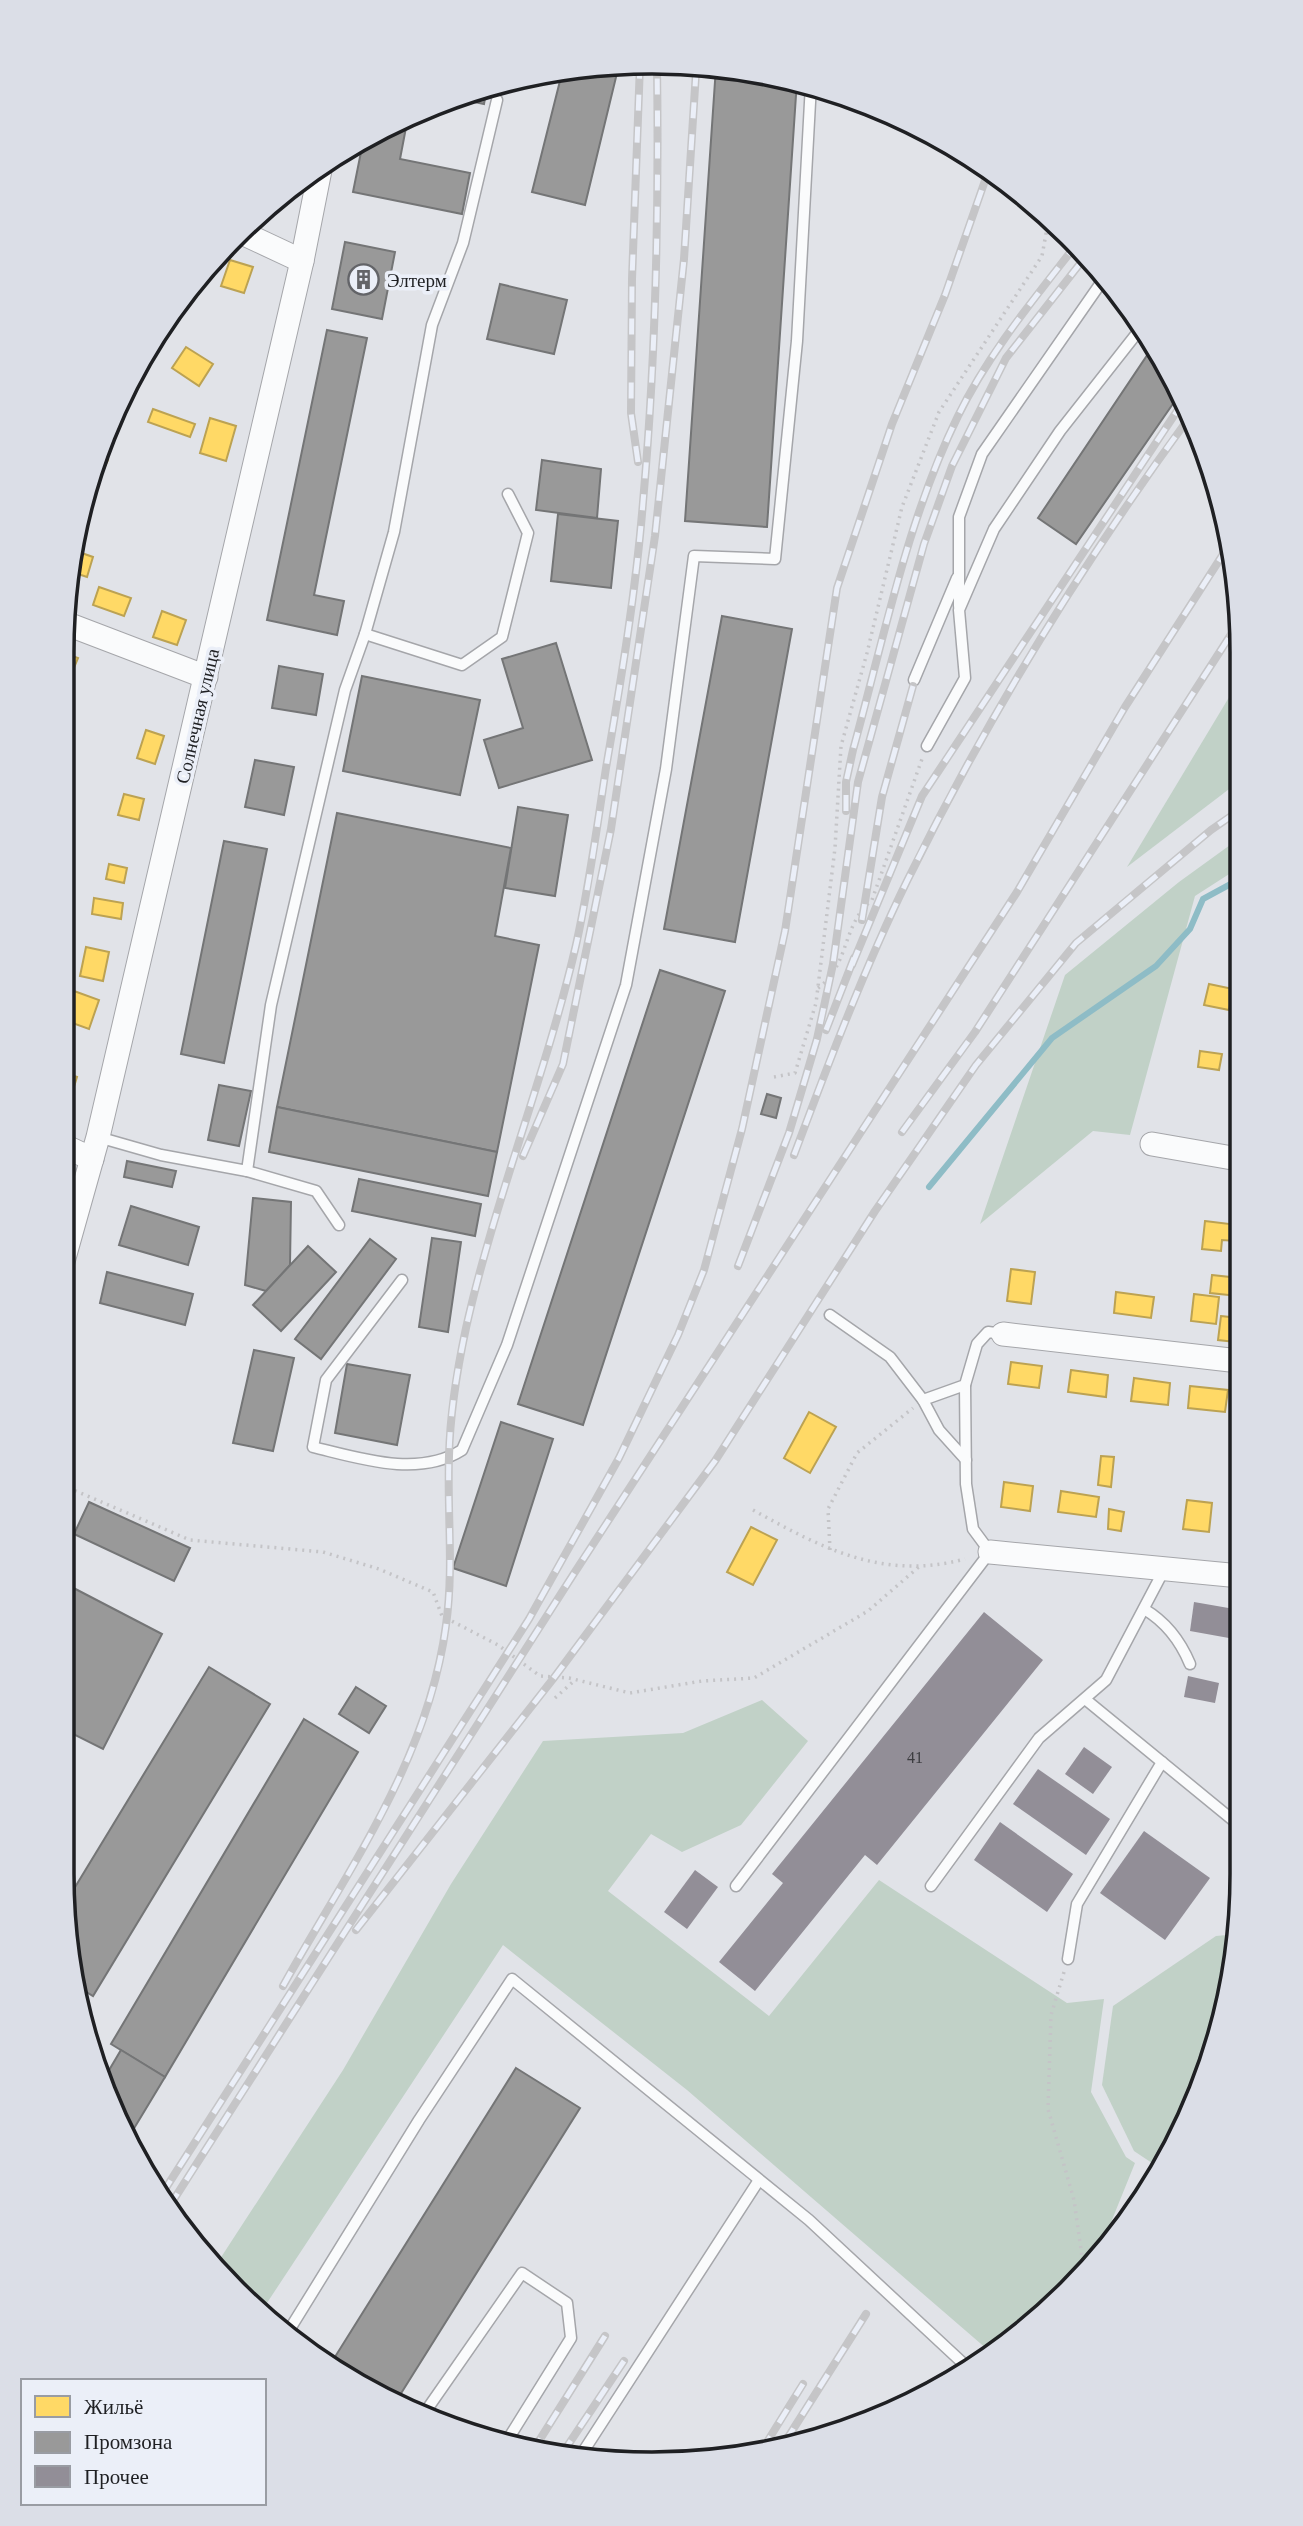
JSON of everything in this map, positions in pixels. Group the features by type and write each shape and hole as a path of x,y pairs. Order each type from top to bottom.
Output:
{"street":[{"name":"Солнечная улица","path":"74,1222 95,1148 206,677 302,261 318,180"},
{"path":"250,237 302,261"},
{"path":"75,627 206,677"},
{"path":"1152,1144 1230,1158"},
{"path":"74,1146 95,1148"},
{"path":"1003,1334 1230,1360"},
{"path":"990,1552 1230,1575"}],"lane":[{"path":"402,1280 326,1380 313,1447 390,1465 449,1459 462,1450 507,1345 626,985 666,769 694,556 775,559 797,341 810,96"},
{"path":"247,1171 271,1005 345,690 365,634 394,531 432,325 463,243 497,100"},
{"path":"927,746 965,678 959,610 959,517 982,454 1099,286"},
{"path":"959,610 994,529 1060,431 1135,335"},
{"path":"365,634 463,665 502,637 528,533 508,494"},
{"path":"914,680 959,572"},
{"path":"95,1148 161,1155 247,1171 316,1191 339,1225"},
{"path":"830,1315 890,1357 923,1400 939,1430 966,1460"},
{"path":"736,1886 990,1552 973,1529 965,1484 965,1385 977,1344 988,1332 1003,1334"},
{"path":"923,1400 965,1385"},
{"path":"931,1886 1039,1738 1107,1680 1165,1568"},
{"path":"1144,1609 1162,1620 1184,1650 1190,1664"},
{"path":"1085,1699 1230,1818"},
{"path":"1068,1959 1077,1903 1162,1762"},
{"path":"292,2326 419,2120 512,1979 809,2220 961,2362"},
{"path":"585,2449 760,2180"},
{"path":"428,2408 522,2273 567,2303 571,2338 511,2435"}],"path":[{"path":"774,1077 795,1073 818,988 835,848 841,746 867,653 902,507 939,412 1042,256 1047,230"},
{"path":"818,988 833,976 858,911 872,900 927,746"},
{"path":"830,1550 828,1509 857,1453 923,1400"},
{"path":"74,1490 190,1540 323,1552 379,1569 433,1592 442,1616 498,1645 540,1676 575,1680 630,1693 702,1681 754,1678 868,1611 922,1565"},
{"path":"752,1510 830,1550 894,1568 949,1563 990,1552"},
{"path":"555,1698 575,1680"},
{"path":"1068,1959 1051,2015 1048,2109 1074,2200 1082,2260"}],"shaded area":[{"path":"1230,696 1230,788 1127,867"},
{"path":"1230,845 1230,874 1195,896 1130,1135 1093,1131 980,1224 1065,975 1179,882"},
{"path":"762,1700 808,1741 741,1825 682,1852 651,1834 608,1891 769,2016 879,1880 1067,2003 1104,1999 1091,2092 1126,2157 1135,2163 1109,2227 1086,2256 1033,2309 984,2347 687,2090 503,1945 266,2305 220,2259 343,2070 451,1884 543,1741 683,1733"},
{"path":"1226,1935 1210,2024 1186,2096 1152,2163 1134,2151 1102,2085 1113,2006 1216,1936"}],"building: Жильё":[{"path":"230,260 253,267 244,293 221,286"},
{"path":"186,347 213,364 199,386 172,368"},
{"path":"153,409 195,424 190,437 148,422"},
{"path":"210,418 236,426 226,461 200,453"},
{"path":"82,553 93,557 87,577 78,574"},
{"path":"99,587 131,598 124,616 93,605"},
{"path":"162,611 186,620 177,645 153,637"},
{"path":"146,730 164,736 155,764 137,758"},
{"path":"124,794 144,799 139,820 118,815"},
{"path":"109,864 127,868 124,883 106,879"},
{"path":"94,898 123,903 121,919 92,914"},
{"path":"86,947 109,952 103,981 80,976"},
{"path":"1209,984 1230,988 1229,1010 1204,1005"},
{"path":"74,991 99,1000 89,1029 74,1024"},
{"path":"1200,1051 1222,1054 1219,1070 1198,1067"},
{"path":"1205,1221 1230,1224 1230,1241 1222,1240 1221,1251 1202,1249"},
{"path":"1011,1269 1035,1272 1031,1304 1007,1301"},
{"path":"1212,1275 1230,1277 1230,1295 1210,1293"},
{"path":"1116,1292 1154,1297 1151,1318 1114,1313"},
{"path":"1194,1294 1219,1297 1216,1324 1191,1321"},
{"path":"1221,1316 1230,1317 1230,1341 1218,1340"},
{"path":"1011,1362 1042,1366 1039,1388 1008,1384"},
{"path":"1071,1370 1108,1375 1106,1397 1068,1392"},
{"path":"1134,1378 1170,1383 1168,1405 1131,1401"},
{"path":"1190,1386 1228,1390 1225,1412 1188,1408"},
{"path":"809,1412 836,1427 810,1473 784,1458"},
{"path":"1101,1456 1114,1457 1111,1487 1098,1485"},
{"path":"1004,1482 1033,1486 1030,1511 1001,1507"},
{"path":"1061,1491 1099,1497 1096,1517 1058,1512"},
{"path":"1187,1500 1212,1503 1209,1532 1183,1529"},
{"path":"1109,1509 1124,1512 1121,1531 1108,1529"},
{"path":"751,1527 777,1540 753,1585 727,1572"}],"building: Промзона":[{"path":"617,75 585,205 532,192 560,81"},
{"path":"715,77 727,78 796,92 767,527 685,521"},
{"path":"485,98 484,104 473,102"},
{"path":"406,128 400,159 470,173 462,214 353,192 361,152"},
{"name":"Элтерм","path":"345,242 395,252 382,319 332,309"},
{"path":"500,284 567,300 554,354 487,339"},
{"path":"327,330 367,338 314,595 344,601 337,635 267,620"},
{"path":"1147,355 1173,403 1076,544 1038,518"},
{"path":"542,460 601,469 597,518 536,510"},
{"path":"558,514 618,521 611,588 551,581"},
{"path":"722,616 792,629 735,942 664,929"},
{"path":"556,643 592,760 499,788 484,740 523,728 502,659"},
{"path":"279,666 323,674 316,715 272,708"},
{"path":"362,676 480,700 460,795 343,771"},
{"path":"255,760 294,767 284,815 245,807"},
{"path":"518,807 568,815 555,896 505,888"},
{"path":"337,813 511,848 495,936 539,945 497,1152 277,1107"},
{"path":"224,841 267,849 224,1063 181,1054"},
{"path":"660,970 725,991 583,1425 518,1404"},
{"path":"219,1085 251,1091 239,1146 208,1140"},
{"path":"767,1094 781,1098 776,1118 761,1114"},
{"path":"277,1107 497,1152 488,1196 269,1152"},
{"path":"127,1161 176,1171 172,1187 124,1177"},
{"path":"359,1179 481,1204 475,1236 352,1211"},
{"path":"253,1198 291,1202 290,1265 266,1291 245,1285"},
{"path":"131,1206 199,1227 188,1265 119,1245"},
{"path":"432,1238 461,1242 448,1332 419,1327"},
{"path":"370,1239 396,1259 321,1359 295,1339"},
{"path":"308,1246 336,1272 281,1331 253,1305"},
{"path":"107,1272 193,1294 185,1325 100,1303"},
{"path":"254,1350 294,1358 273,1451 233,1443"},
{"path":"347,1364 410,1375 397,1445 335,1433"},
{"path":"501,1422 553,1439 506,1586 453,1568"},
{"path":"89,1502 190,1548 174,1581 74,1534"},
{"path":"74,1588 162,1634 103,1749 74,1734"},
{"path":"209,1667 270,1704 93,1996 86,1992 78,1950 74,1888"},
{"path":"356,1687 386,1706 369,1733 339,1714"},
{"path":"304,1719 358,1752 165,2077 111,2044"},
{"path":"121,2050 165,2077 133,2130 117,2096 108,2072"},
{"path":"516,2068 580,2108 400,2395 334,2358"}],"building: Прочее":[{"path":"1194,1602 1230,1608 1230,1638 1190,1631"},
{"path":"984,1612 1043,1660 877,1865 865,1855 755,1991 719,1962 783,1883 772,1874"},
{"path":"1188,1676 1219,1683 1215,1703 1184,1697"},
{"path":"1084,1747 1112,1767 1093,1794 1065,1774"},
{"path":"1038,1769 1110,1819 1086,1855 1013,1804"},
{"path":"1000,1822 1073,1874 1047,1912 974,1860"},
{"path":"1144,1831 1210,1878 1165,1940 1100,1893"},
{"path":"695,1870 718,1887 687,1929 664,1912"}],"waterway":[{"path":"929,1187 1052,1038 1156,966 1190,929 1203,899 1230,884"}],"railway":[{"path":"638,462 631,413 632,279 640,74"},
{"path":"283,1986 358,1857 403,1769 422,1723 436,1675 446,1625 450,1562 450,1440 460,1360 491,1232 550,1041 576,945 593,857 632,602 643,502 654,338 657,74"},
{"path":"523,1156 563,1064 611,829 655,536 684,259 696,76"},
{"path":"166,2188 529,1619 619,1458 678,1335 704,1270 742,1129 785,931 837,588 892,424 945,295 985,180"},
{"path":"846,811 846,782 886,623 924,496 940,456 983,371 1070,253"},
{"path":"738,1266 789,1133 817,1039 833,964 858,782 924,544 952,466 1006,358 1080,264"},
{"path":"852,965 922,796 1177,411"},
{"path":"794,1155 876,948 907,881 970,760 1075,584 1184,425"},
{"path":"174,2200 573,1575 1017,892 1125,707 1221,557"},
{"path":"902,1132 975,1032 1229,637"},
{"path":"862,920 882,797 913,686"},
{"path":"356,1930 553,1679 715,1461 875,1211 976,1065 1076,943 1230,817"},
{"path":"826,1030 854,958"},
{"path":"789,2436 866,2314"},
{"path":"539,2441 605,2336"},
{"path":"567,2446 624,2361"},
{"path":"768,2440 803,2384"}],"place":[{"name":"Элтерм","path":"364,280"}]}
